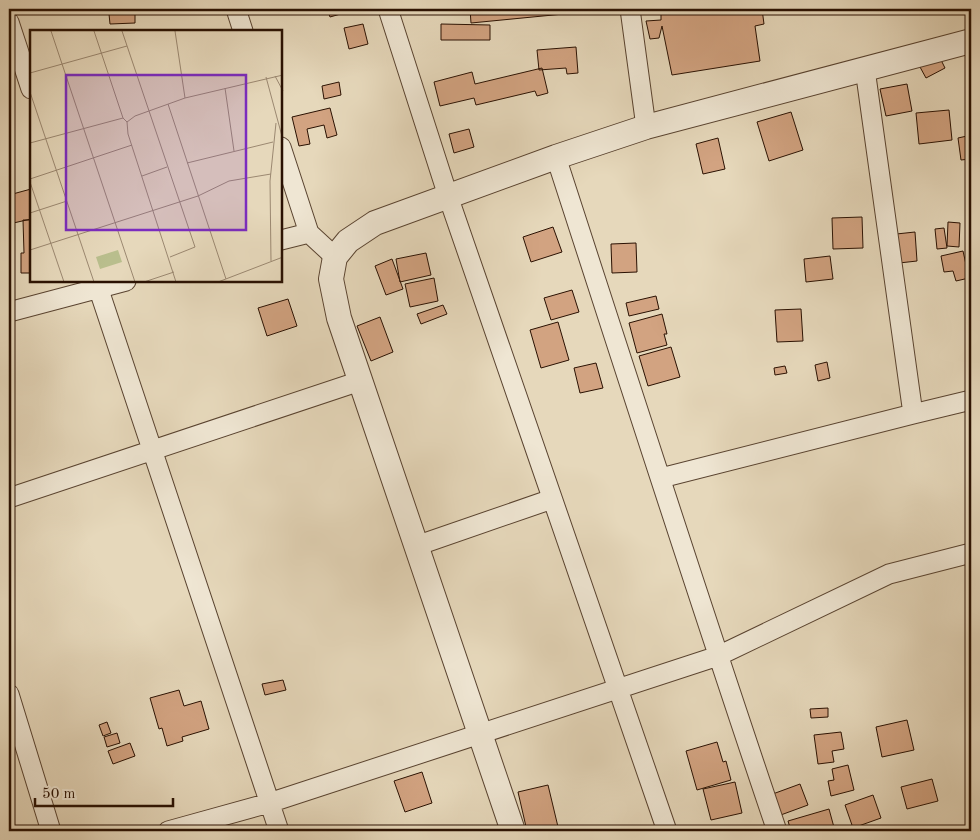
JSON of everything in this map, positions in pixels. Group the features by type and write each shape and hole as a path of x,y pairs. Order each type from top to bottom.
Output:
{"street":[{"path":"236,9 243,30"},
{"path":"388,9 448,196 667,831"},
{"path":"630,9 646,127"},
{"path":"9,22 30,85"},
{"path":"513,831 339,318 331,279 335,257 348,241 375,223 556,157 646,127 971,41"},
{"path":"865,69 913,414"},
{"path":"282,150 309,233 335,257"},
{"path":"556,157 718,656 777,831"},
{"path":"282,240 309,233"},
{"path":"9,312 97,285 119,282"},
{"path":"97,285 279,831"},
{"path":"9,498 360,381"},
{"path":"661,478 971,400"},
{"path":"416,546 552,499"},
{"path":"168,831 270,803 718,656 889,574 971,553"},
{"path":"9,694 51,831"}],"building":[{"path":"327,9 358,9 330,17"},
{"path":"470,9 583,9 584,12 471,23"},
{"path":"688,9 762,9 764,24 755,26 760,61 672,75 662,26 659,38 650,39 646,21 661,20 661,13"},
{"path":"109,14 135,14 135,23 110,24"},
{"path":"363,24 368,44 349,49 344,28"},
{"path":"441,24 490,25 490,40 441,40"},
{"path":"576,47 578,73 567,74 566,68 539,70 537,50"},
{"path":"939,56 945,68 926,78 920,67"},
{"path":"542,68 548,93 537,96 535,91 476,105 474,98 440,106 434,82 472,72 475,84"},
{"path":"339,82 341,95 324,99 322,86"},
{"path":"907,84 912,111 886,116 880,89"},
{"path":"330,108 337,135 327,138 324,125 307,129 310,144 299,146 292,117"},
{"path":"949,110 952,140 919,144 916,113"},
{"path":"791,112 803,150 769,161 757,122"},
{"path":"469,129 474,147 454,153 449,134"},
{"path":"967,136 970,159 961,160 958,138"},
{"path":"718,138 725,169 703,174 696,144"},
{"path":"30,189 30,219 9,224 9,195"},
{"path":"862,217 863,248 833,249 832,218"},
{"path":"23,220 30,220 30,273 21,273 21,253 24,253"},
{"path":"948,222 960,223 959,247 947,246"},
{"path":"553,227 562,252 531,262 523,237"},
{"path":"944,228 947,248 937,249 935,229"},
{"path":"915,232 917,261 890,264 887,235"},
{"path":"636,243 637,272 612,273 611,244"},
{"path":"963,251 969,278 956,281 953,271 944,272 941,256"},
{"path":"426,253 431,275 400,282 396,259"},
{"path":"830,256 833,279 806,282 804,259"},
{"path":"392,259 403,289 386,295 375,266"},
{"path":"434,278 438,301 410,307 405,284"},
{"path":"572,290 579,312 551,320 544,298"},
{"path":"656,296 659,309 629,316 626,303"},
{"path":"288,299 297,326 267,336 258,308"},
{"path":"443,305 447,314 421,324 417,314"},
{"path":"801,309 803,341 777,342 775,310"},
{"path":"662,314 667,334 664,334 667,345 637,353 629,323"},
{"path":"380,317 393,352 371,361 357,326"},
{"path":"558,322 569,360 541,368 530,330"},
{"path":"671,347 680,377 648,386 639,356"},
{"path":"827,362 830,378 818,381 815,365"},
{"path":"596,363 603,388 580,393 574,368"},
{"path":"785,366 787,373 775,375 774,368"},
{"path":"283,680 286,690 265,695 262,684"},
{"path":"179,690 184,706 201,701 209,729 182,737 183,741 167,746 162,728 159,729 150,698"},
{"path":"828,708 828,717 811,718 810,709"},
{"path":"907,720 914,750 882,757 876,727"},
{"path":"107,722 111,733 103,736 99,725"},
{"path":"841,732 844,749 832,751 834,762 818,764 814,735"},
{"path":"117,733 120,743 107,747 104,737"},
{"path":"717,742 723,762 726,761 731,780 697,790 686,751"},
{"path":"130,743 135,756 113,764 108,751"},
{"path":"848,765 854,790 831,796 828,781 834,780 832,769"},
{"path":"422,772 432,803 405,812 394,781"},
{"path":"932,779 938,801 907,809 901,787"},
{"path":"735,782 742,813 711,820 703,789"},
{"path":"800,784 808,805 778,816 770,795"},
{"path":"548,785 559,831 527,831 518,792"},
{"path":"873,795 881,818 853,828 845,805"},
{"path":"829,809 835,831 805,831 804,828 791,831 788,821"}]}
